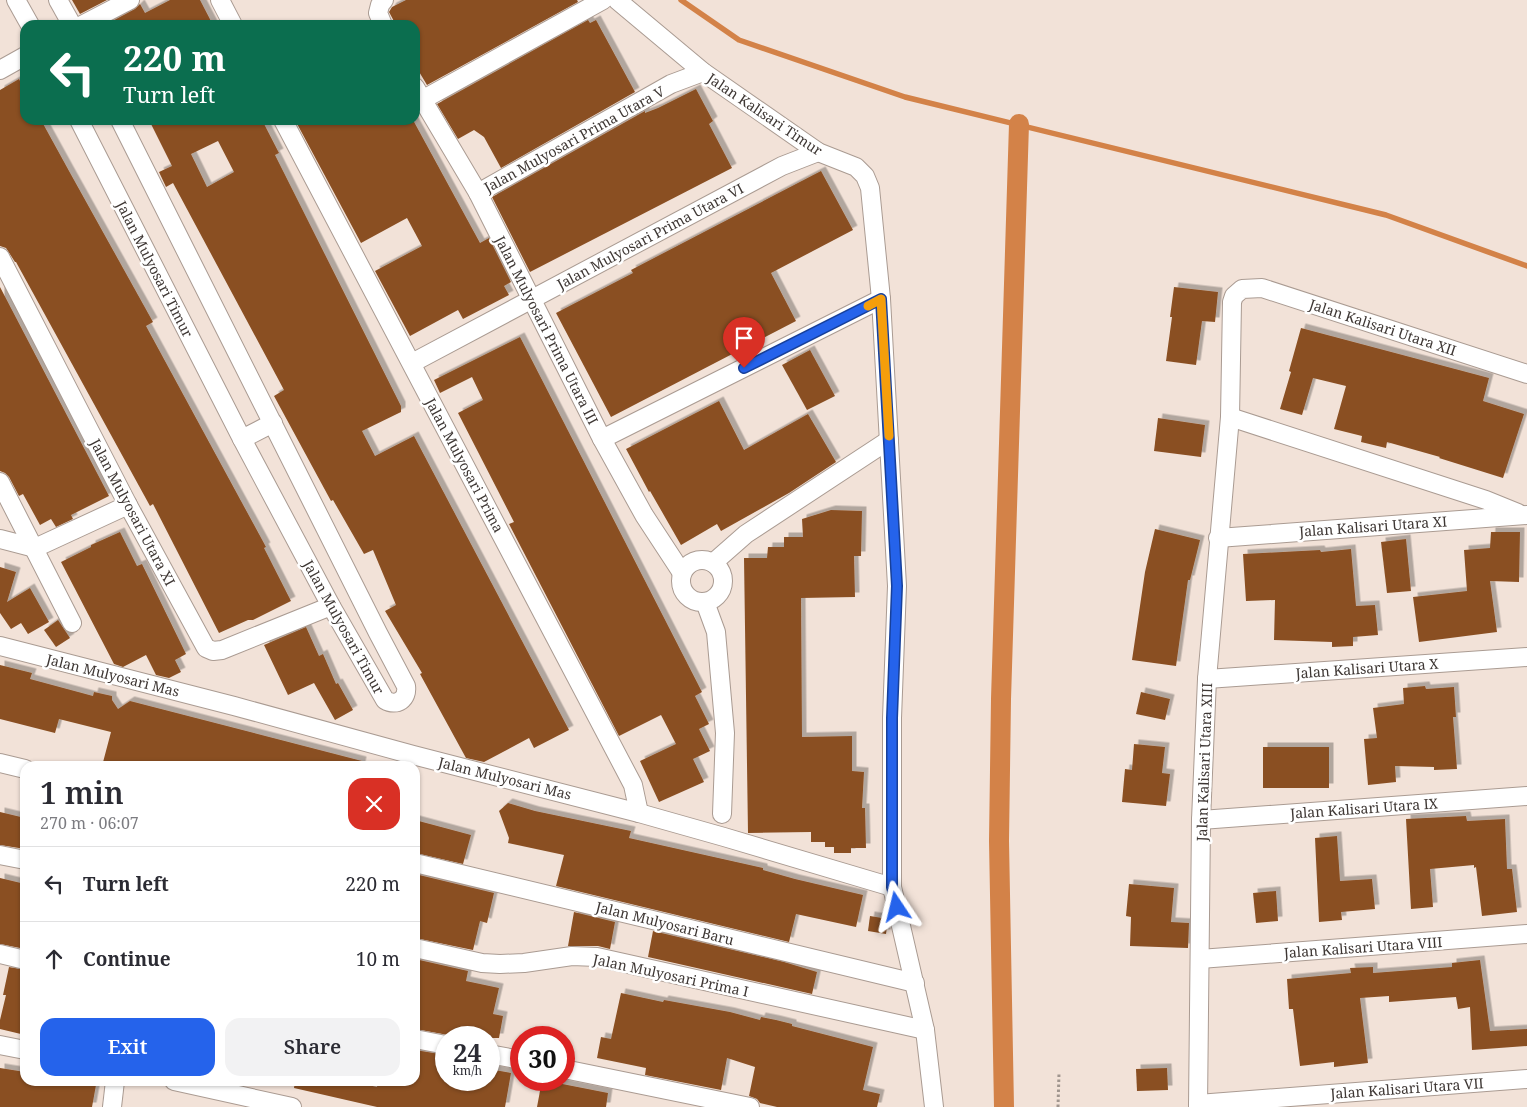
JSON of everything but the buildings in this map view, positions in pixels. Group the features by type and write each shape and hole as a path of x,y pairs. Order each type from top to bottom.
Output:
{"street":[{"path":"16,0 27,20"},
{"path":"58,0 69,20"},
{"path":"92,20 130,0"},
{"path":"220,0 230,20"},
{"path":"381,20 378,13 380,5 384,0"},
{"path":"420,92 603,0"},
{"name":"Jalan Kalisari Timur","path":"617,0 703,72 818,152 856,167 868,181 871,194 881,299 883,444 897,586 892,718 892,887 925,1030 934,1107"},
{"path":"0,70 20,59"},
{"name":"Jalan Mulyosari Prima Utara V","path":"478,193 671,84 703,72"},
{"name":"Jalan Mulyosari Prima Utara III","path":"420,96 478,193 602,440 644,515 682,573"},
{"name":"Jalan Mulyosari Timur","path":"83,125 242,439 331,606 385,700 393,703 403,699 407,694 406,686 123,125"},
{"name":"Jalan Mulyosari Prima","path":"286,125 633,785 639,813"},
{"name":"Jalan Mulyosari Prima Utara VI","path":"412,362 782,166 818,152"},
{"name":"Jalan Mulyosari Utara XI","path":"0,256 128,505 204,646 210,650 222,650 331,606"},
{"name":"Jalan Kalisari Utara XII","path":"1239,291 1245,288 1254,288 1280,293 1527,374"},
{"name":"Jalan Kalisari Utara XIII","path":"1198,1105 1201,820 1207,679 1230,417 1232,302 1234,296 1239,291"},
{"path":"602,440 881,299"},
{"path":"1230,417 1486,500 1525,515"},
{"path":"242,439 273,423"},
{"path":"713,563 746,534 883,444"},
{"path":"0,482 72,622"},
{"path":"0,539 35,548 128,505"},
{"name":"Jalan Kalisari Utara XI","path":"1218,538 1525,515"},
{"path":"699,559 707,560 713,563 721,573 722,586 716,596 705,602 697,602 684,594 680,580 682,573 686,566 692,562 699,559"},
{"path":"705,602 716,632 725,733 722,814"},
{"name":"Jalan Mulyosari Mas","path":"0,646 639,813 892,887"},
{"name":"Jalan Kalisari Utara X","path":"1207,679 1527,657"},
{"path":"0,763 20,768"},
{"name":"Jalan Kalisari Utara IX","path":"1201,820 1527,796"},
{"path":"0,855 20,859"},
{"name":"Jalan Mulyosari Baru","path":"420,864 915,984"},
{"name":"Jalan Kalisari Utara VIII","path":"1200,959 1527,934"},
{"name":"Jalan Mulyosari Prima I","path":"420,949 482,963 500,964 524,963 572,956 597,957 925,1030"},
{"path":"0,954 20,959"},
{"path":"420,1040 435,1043"},
{"path":"0,1045 20,1049"},
{"path":"575,1071 750,1107"},
{"name":"Jalan Kalisari Utara VII","path":"1198,1105 1527,1079"},
{"path":"112,1107 114,1086"},
{"path":"197,1086 292,1107"}],"path":[{"path":"1058,1107 1059,1072"}],"waterway":[{"path":"681,0 739,40 905,97 1386,215 1527,266"},
{"path":"1004,1107 999,841 1001,699 1019,124"}],"slow traffic":[{"path":"868,306 881,299 889,436"}],"route":[{"path":"744,368 881,299 897,586 892,718 892,887 897,907"}]}
